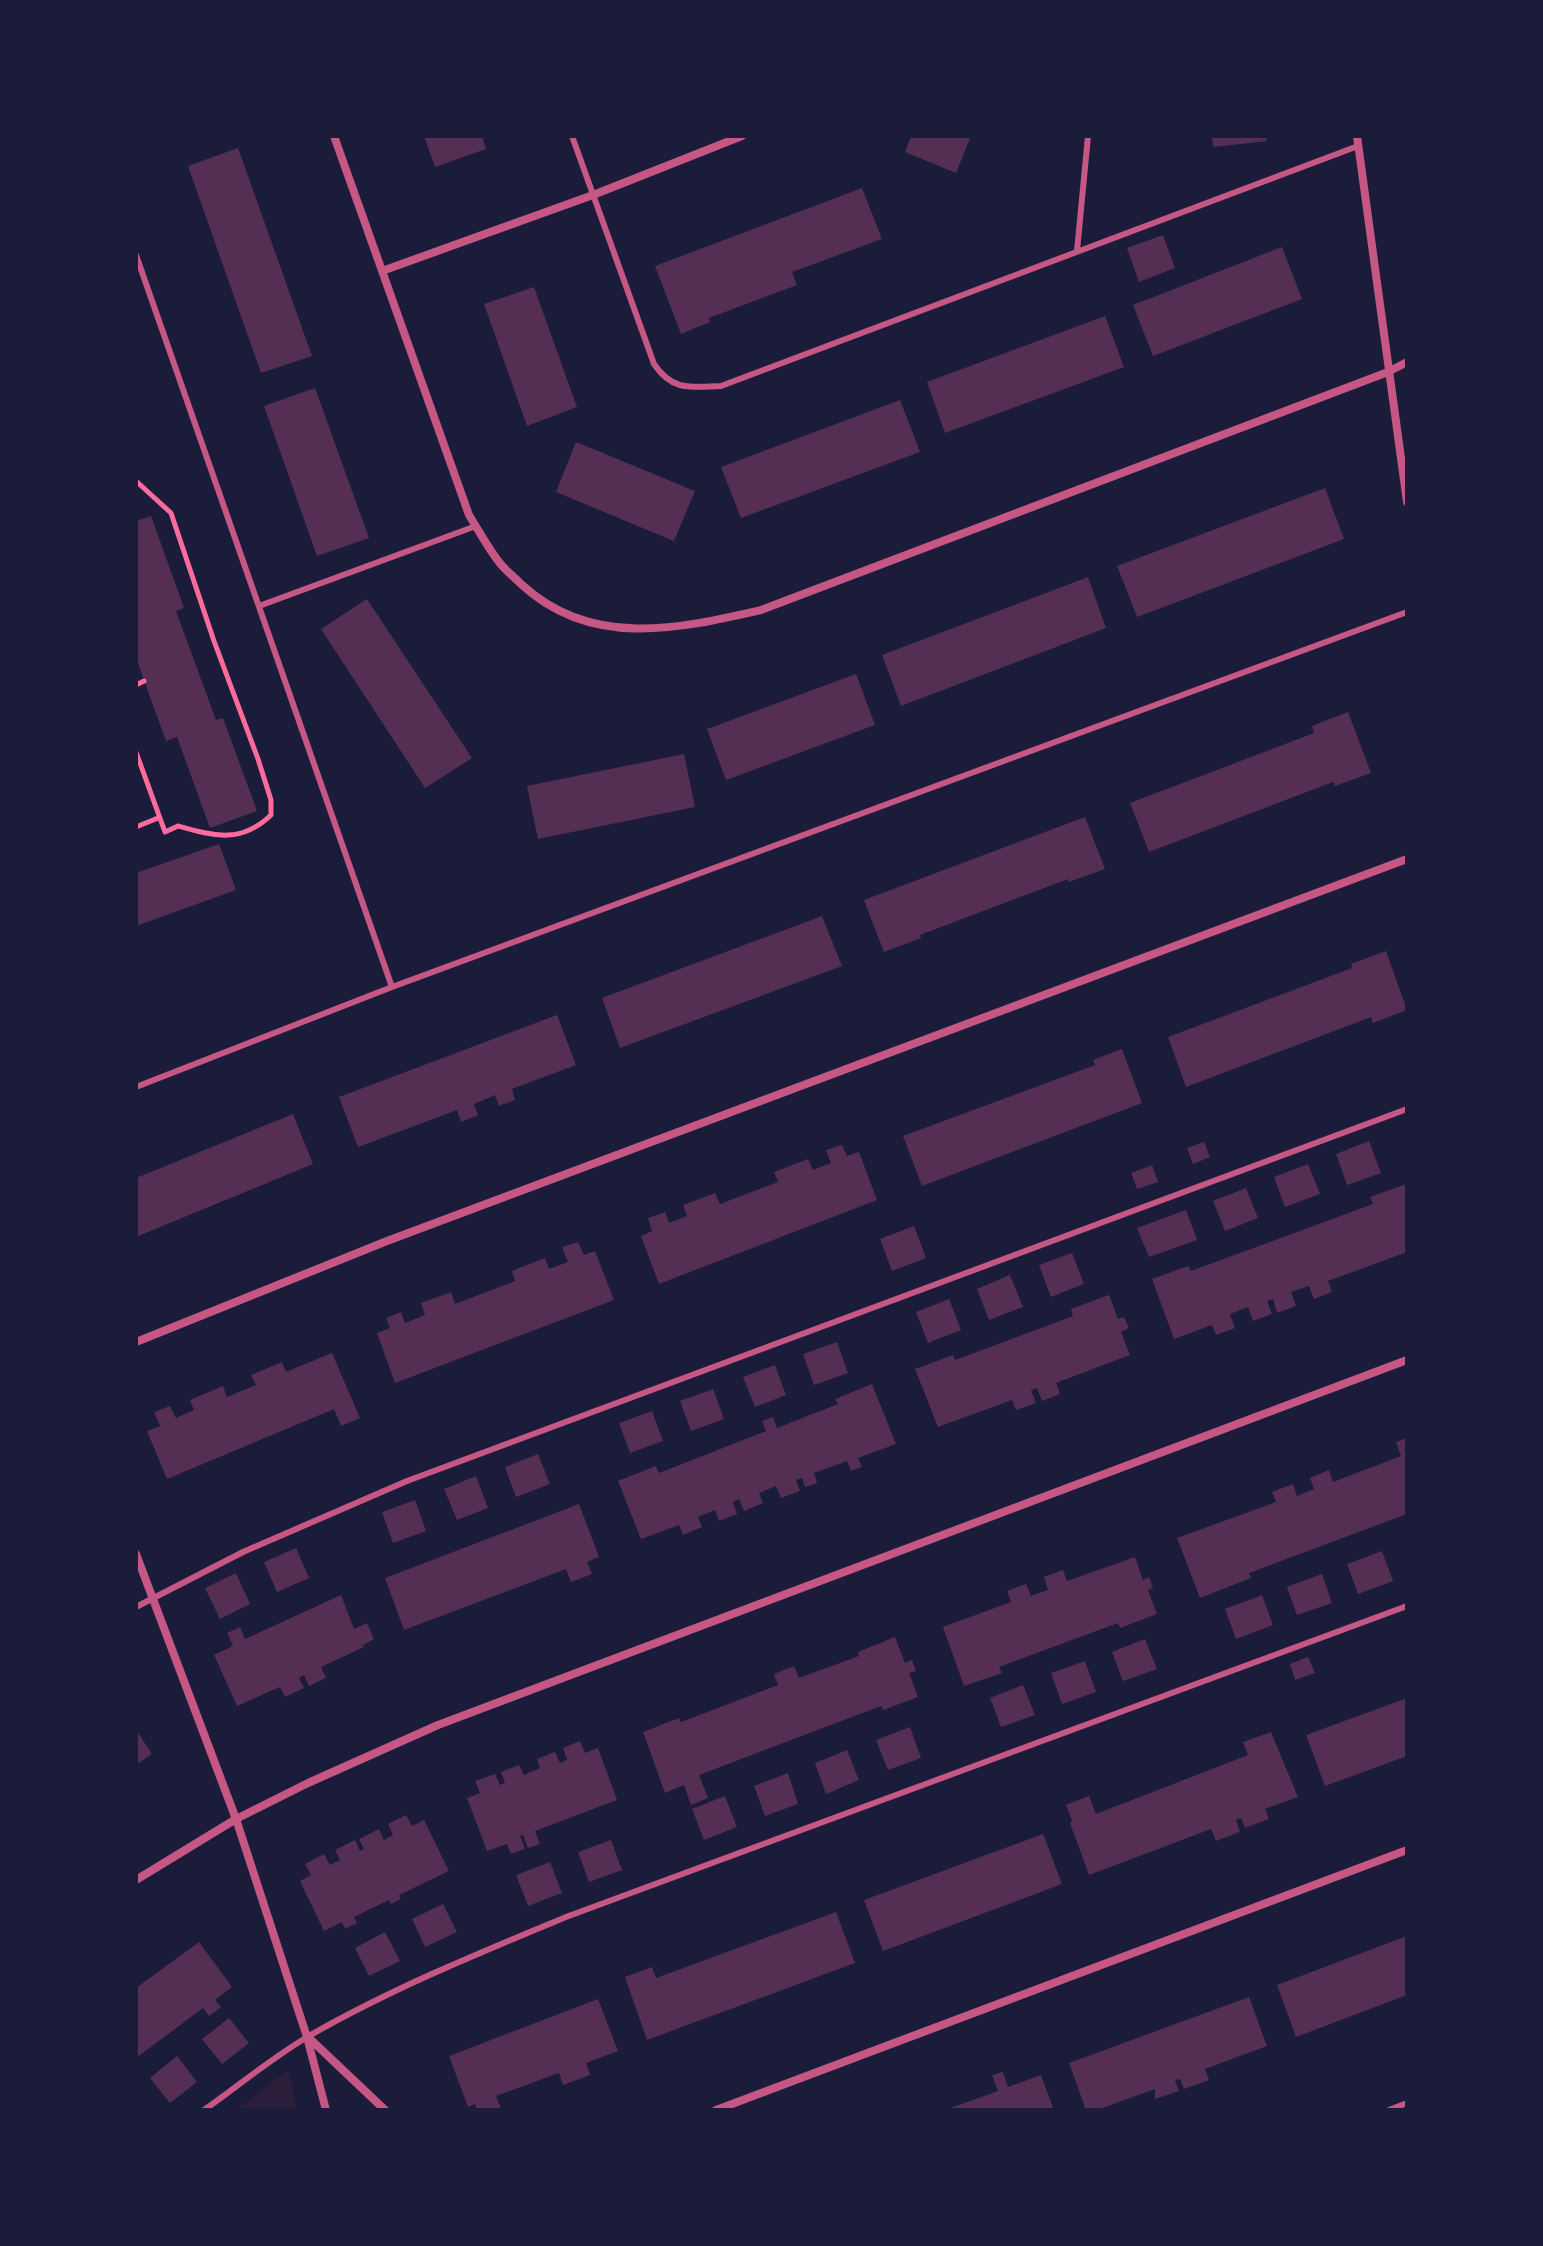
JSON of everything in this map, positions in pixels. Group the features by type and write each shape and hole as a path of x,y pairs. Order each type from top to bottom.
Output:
{"street":[{"path":"334,136 469,515 500,564 540,601 562,614 617,627 641,630 671,628 761,610 1388,372 1407,362"},
{"path":"382,271 593,195 742,136"},
{"path":"1357,136 1407,502"},
{"path":"136,1342 387,1241 1407,859"},
{"path":"136,1880 236,1819 438,1725 1407,1360"},
{"path":"136,1554 236,1819 307,2037 326,2110"},
{"path":"716,2110 1407,1850"},
{"path":"307,2037 385,2110"}],"lane":[{"path":"572,136 654,364 664,379 684,388 721,386 1358,146"},
{"path":"1077,251 1088,136"},
{"path":"136,255 392,987"},
{"path":"259,606 476,526"},
{"path":"136,1087 392,987 1407,612"},
{"path":"136,1607 243,1552 407,1481 1407,1109"},
{"path":"204,2110 307,2037 416,1982 566,1917 1407,1606"},
{"path":"1389,2110 1407,2103"}],"path":[{"path":"136,481 171,513 271,800 271,815 259,827 240,834 215,836 178,826 165,832 136,752"},
{"path":"136,685 144,681"},
{"path":"136,827 158,818"}],"shaded area":[{"path":"289,2069 297,2110 236,2110"}],"building":[{"path":"424,136 482,136 486,149 435,167"},
{"path":"911,136 971,136 956,173 905,152"},
{"path":"1212,136 1266,136 1267,141 1213,147"},
{"path":"238,148 312,356 261,373 188,166"},
{"path":"862,188 882,239 792,272 797,285 709,318 710,322 681,334 655,266"},
{"path":"1163,235 1175,268 1139,282 1127,248"},
{"path":"1282,247 1302,299 1153,356 1133,305"},
{"path":"534,287 577,407 527,426 484,304"},
{"path":"1105,316 1124,367 945,433 927,382"},
{"path":"315,388 369,538 317,556 264,406"},
{"path":"900,400 920,452 741,518 721,467"},
{"path":"576,442 695,491 674,541 556,492"},
{"path":"1325,488 1344,539 1137,617 1117,566"},
{"path":"151,516 184,608 176,611 216,720 223,718 257,811 210,828 177,737 166,741 136,658 136,521"},
{"path":"1088,577 1106,628 901,706 882,655"},
{"path":"367,599 472,758 425,788 321,629"},
{"path":"856,674 875,725 726,780 707,729"},
{"path":"1348,712 1371,773 1335,786 1333,782 1149,852 1130,803 1314,733 1312,726"},
{"path":"684,754 695,807 538,839 527,786"},
{"path":"1085,817 1105,869 1069,882 1068,879 920,935 921,938 884,952 864,900"},
{"path":"219,844 236,890 136,926 136,873"},
{"path":"822,916 842,966 620,1048 602,998"},
{"path":"1386,951 1407,1010 1373,1023 1371,1017 1186,1087 1168,1037 1352,968 1351,964"},
{"path":"557,1015 576,1065 512,1089 515,1100 499,1106 495,1095 474,1104 478,1115 461,1122 457,1110 358,1147 339,1097"},
{"path":"1122,1049 1142,1103 922,1186 903,1136 1095,1065 1093,1060"},
{"path":"293,1114 313,1164 136,1237 136,1178"},
{"path":"1369,1141 1381,1173 1347,1185 1336,1154"},
{"path":"1204,1142 1210,1157 1193,1164 1187,1148"},
{"path":"842,1145 847,1156 859,1152 877,1200 659,1284 641,1236 652,1231 648,1218 665,1212 669,1223 687,1216 683,1205 715,1193 720,1204 778,1182 774,1172 808,1159 813,1170 831,1163 826,1150"},
{"path":"1308,1164 1320,1194 1285,1207 1274,1177"},
{"path":"1152,1165 1158,1182 1137,1189 1131,1173"},
{"path":"1406,1184 1407,1252 1328,1281 1332,1292 1314,1299 1309,1286 1291,1292 1296,1306 1277,1313 1273,1299 1267,1301 1272,1314 1253,1321 1248,1307 1230,1314 1235,1328 1216,1335 1212,1325 1174,1339 1152,1279 1188,1266 1191,1271 1373,1204 1370,1197"},
{"path":"1246,1188 1258,1218 1225,1231 1213,1201"},
{"path":"1186,1210 1197,1240 1149,1257 1137,1228"},
{"path":"914,1226 926,1258 892,1271 880,1239"},
{"path":"578,1242 584,1255 595,1251 614,1300 395,1383 377,1333 390,1328 386,1318 401,1312 405,1323 425,1315 421,1303 451,1292 455,1304 515,1281 512,1271 545,1258 549,1269 568,1262 562,1247"},
{"path":"1072,1253 1084,1284 1051,1297 1039,1265"},
{"path":"1010,1275 1023,1307 989,1320 977,1289"},
{"path":"1109,1295 1118,1319 1124,1317 1129,1328 1121,1332 1130,1355 1056,1383 1060,1394 1042,1401 1037,1388 1031,1390 1036,1403 1016,1410 1012,1400 938,1427 915,1369 953,1355 955,1360 1073,1316 1071,1309"},
{"path":"949,1299 961,1330 928,1343 916,1312"},
{"path":"837,1342 848,1373 814,1385 803,1354"},
{"path":"332,1353 360,1418 341,1426 334,1409 167,1479 147,1431 160,1426 154,1412 170,1406 176,1418 194,1410 190,1400 223,1386 227,1397 256,1385 251,1375 282,1362 286,1372"},
{"path":"775,1365 786,1395 755,1407 743,1377"},
{"path":"872,1384 896,1444 858,1458 862,1467 851,1471 847,1461 814,1473 817,1483 805,1487 802,1478 796,1480 800,1491 781,1498 776,1486 759,1493 763,1503 744,1511 739,1499 733,1502 737,1514 719,1521 715,1510 698,1517 702,1527 683,1535 679,1525 641,1539 618,1481 656,1466 659,1473 766,1431 762,1421 773,1417 777,1428 838,1404 835,1399"},
{"path":"713,1389 724,1419 691,1431 680,1401"},
{"path":"652,1411 663,1441 630,1453 619,1423"},
{"path":"1407,1438 1407,1514 1249,1573 1251,1578 1200,1598 1177,1538 1276,1502 1272,1492 1293,1484 1297,1496 1314,1489 1310,1478 1329,1470 1333,1482 1401,1456 1396,1442"},
{"path":"538,1454 550,1484 516,1497 505,1467"},
{"path":"476,1476 488,1508 457,1520 444,1489"},
{"path":"415,1500 426,1531 393,1543 382,1512"},
{"path":"579,1504 599,1557 587,1562 592,1574 571,1582 566,1569 404,1630 385,1578"},
{"path":"296,1548 309,1578 277,1592 264,1562"},
{"path":"1382,1551 1393,1581 1358,1594 1347,1564"},
{"path":"1135,1557 1143,1580 1149,1577 1153,1588 1148,1590 1157,1614 1120,1628 1118,1623 999,1667 1002,1673 964,1686 943,1627 1011,1602 1007,1591 1026,1584 1031,1596 1048,1590 1044,1577 1063,1570 1067,1581"},
{"path":"236,1573 250,1604 220,1619 205,1588"},
{"path":"1322,1574 1332,1603 1297,1615 1287,1587"},
{"path":"341,1595 354,1629 367,1623 374,1639 364,1647 321,1667 326,1678 309,1686 304,1675 299,1678 304,1688 285,1697 280,1687 237,1706 214,1655 233,1646 227,1633 240,1627 245,1639"},
{"path":"1262,1595 1273,1625 1236,1639 1225,1609"},
{"path":"895,1637 905,1663 912,1660 916,1671 909,1673 918,1697 883,1710 881,1706 699,1775 708,1798 691,1805 684,1785 665,1793 643,1732 679,1718 681,1722 778,1685 774,1674 794,1666 799,1678 859,1656 858,1652"},
{"path":"1145,1639 1157,1669 1123,1681 1112,1652"},
{"path":"1308,1657 1315,1673 1295,1680 1290,1664"},
{"path":"1085,1661 1096,1692 1062,1704 1051,1673"},
{"path":"1023,1685 1035,1715 1001,1727 990,1698"},
{"path":"1407,1698 1407,1756 1325,1786 1306,1735"},
{"path":"910,1727 921,1758 888,1770 876,1740"},
{"path":"136,1730 152,1754 136,1765"},
{"path":"1271,1732 1298,1797 1265,1809 1269,1819 1245,1828 1241,1818 1236,1820 1240,1832 1216,1841 1211,1829 1089,1875 1066,1805 1089,1796 1096,1814 1248,1755 1243,1742"},
{"path":"580,1741 585,1753 598,1748 617,1800 535,1831 540,1844 528,1848 523,1835 520,1836 525,1849 511,1854 507,1844 487,1851 467,1798 480,1793 475,1781 495,1774 500,1785 505,1783 501,1772 519,1765 524,1775 540,1768 537,1759 555,1752 560,1763 567,1760 563,1748"},
{"path":"847,1750 859,1780 826,1794 815,1763"},
{"path":"788,1773 798,1804 765,1816 754,1786"},
{"path":"725,1796 737,1827 704,1840 692,1809"},
{"path":"406,1815 412,1826 424,1820 449,1871 399,1895 401,1899 391,1904 389,1900 354,1917 357,1923 345,1929 342,1922 324,1931 300,1881 311,1875 305,1864 324,1854 330,1865 340,1860 335,1850 355,1840 360,1851 364,1849 359,1839 379,1829 384,1840 393,1835 388,1824"},
{"path":"1043,1834 1062,1884 883,1951 864,1900"},
{"path":"611,1840 622,1870 589,1882 578,1852"},
{"path":"550,1862 562,1893 528,1906 516,1875"},
{"path":"443,1904 457,1932 425,1947 412,1919"},
{"path":"836,1912 855,1963 647,2040 625,1977 652,1967 656,1978"},
{"path":"385,1932 400,1961 369,1976 355,1948"},
{"path":"1407,1936 1407,1995 1296,2037 1277,1985"},
{"path":"199,1942 232,1987 215,2000 221,2007 209,2016 203,2008 136,2058 136,1988"},
{"path":"1249,1997 1267,2046 1205,2069 1209,2080 1184,2089 1180,2079 1175,2080 1179,2091 1155,2099 1155,2089 1097,2110 1086,2110 1069,2063"},
{"path":"598,1999 618,2051 586,2063 590,2075 563,2085 559,2073 496,2096 501,2109 477,2110 475,2104 468,2107 449,2056"},
{"path":"229,2018 249,2043 222,2064 202,2039"},
{"path":"177,2056 197,2082 170,2103 150,2078"},
{"path":"1003,2072 1008,2087 1041,2075 1054,2110 945,2110 998,2091 992,2075"}]}
